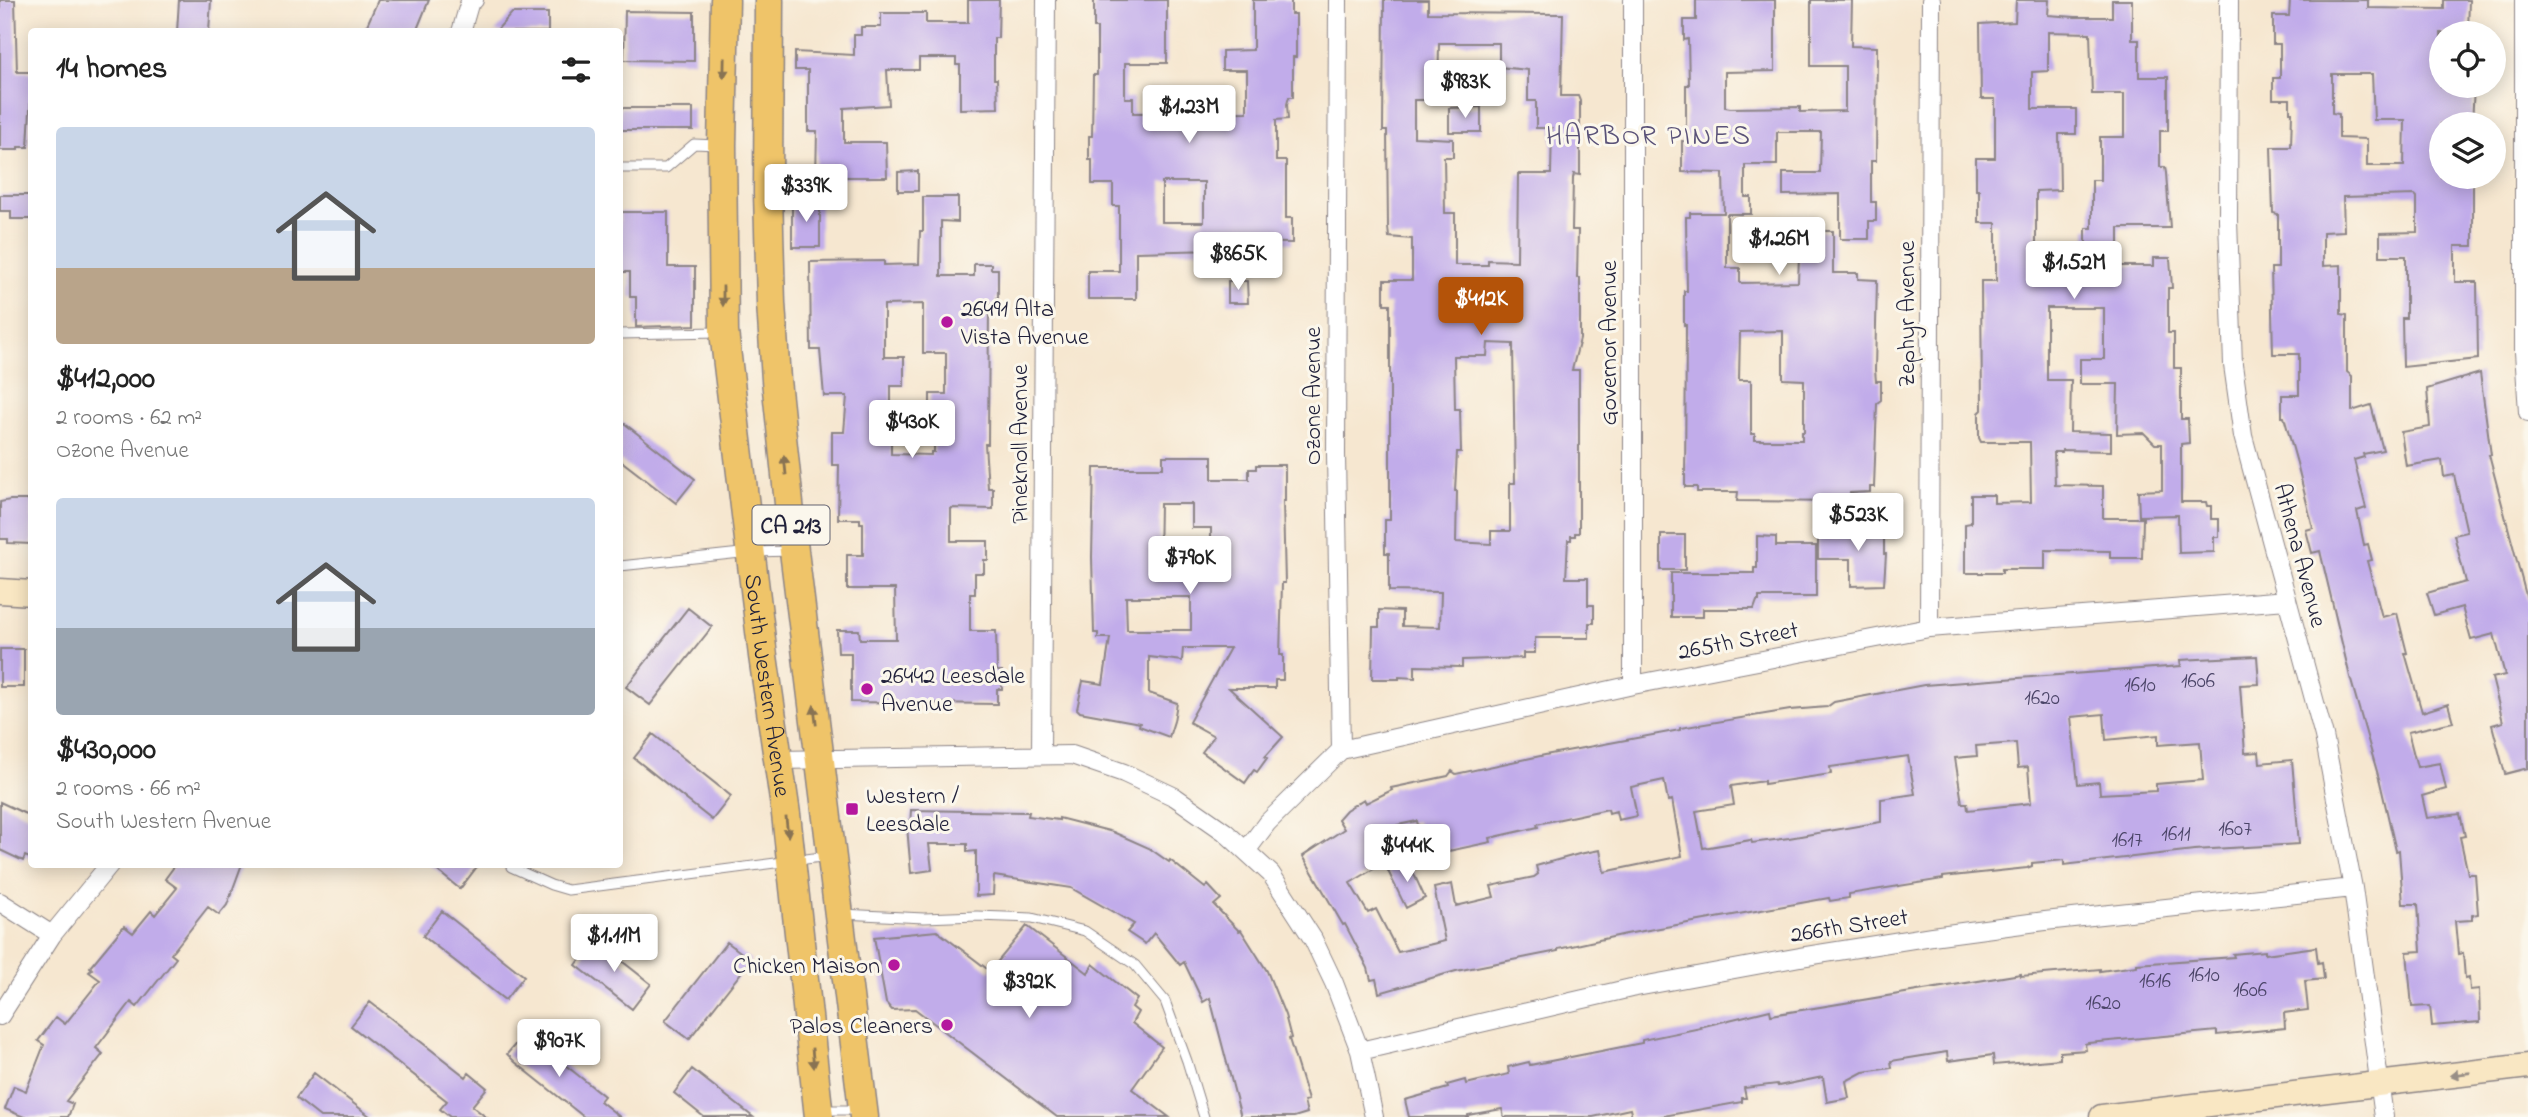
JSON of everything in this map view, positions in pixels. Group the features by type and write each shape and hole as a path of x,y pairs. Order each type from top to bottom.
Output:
{"main road":[{"name":"South Western Avenue","path":"725,0 722,145 724,332 750,552 779,760 819,1113"},
{"name":"South Western Avenue","path":"769,0 768,193 776,380 830,856 864,1113"},
{"path":"0,591 28,593"},
{"path":"2102,1117 2528,1066"}],"street":[{"path":"462,28 470,1 474,0"},
{"name":"Ozone Avenue","path":"1338,0 1336,454 1341,750"},
{"name":"Governor Avenue","path":"1633,0 1633,685"},
{"name":"Zephyr Avenue","path":"1929,628 1931,0"},
{"name":"Athena Avenue","path":"2229,0 2228,220 2233,365 2243,436 2324,736 2353,888 2384,1117"},
{"path":"2524,0 2524,352 2528,412"},
{"name":"Pineknoll Avenue","path":"1041,755 1046,4"},
{"name":"265th Street","path":"1341,750 1633,685 1929,628 2287,600"},
{"path":"1246,851 1266,823 1341,750"},
{"path":"779,760 820,757 1072,755 1124,773 1175,797 1225,832 1271,874 1313,939 1334,983 1360,1051 1374,1117"},
{"path":"0,1016 52,934 107,868"},
{"name":"266th Street","path":"1360,1051 1631,988 1800,957 2045,921 2353,888"},
{"path":"0,902 52,934"}],"lane":[{"path":"623,168 666,168 694,144 722,145"},
{"path":"623,334 724,332"},
{"path":"623,566 750,552 794,551"},
{"path":"513,868 568,890 830,856"},
{"path":"838,914 924,918 1032,918 1086,931 1135,965 1165,1001 1204,1117"},
{"path":"819,1113 864,1113"}],"building":[{"path":"0,0 15,0 17,72 28,72 28,147 0,150"},
{"path":"179,0 211,0 209,28 177,28"},
{"path":"378,0 429,0 418,28 366,28"},
{"path":"968,0 999,0 998,38 994,38 994,79 997,79 998,108 960,109 960,65 956,65 956,58 919,58 919,70 887,70 889,105 844,108 844,142 886,142 887,177 816,177 817,131 808,131 808,70 795,70 795,52 854,55 854,35 861,35 861,27 881,27 881,13 926,13 926,23 968,23"},
{"path":"1094,0 1167,0 1167,63 1125,63 1125,98 1133,98 1133,113 1247,112 1247,70 1222,70 1222,51 1253,50 1253,0 1291,0 1291,14 1296,14 1293,97 1289,97 1287,104 1288,119 1276,120 1276,161 1286,161 1286,218 1292,218 1292,243 1238,242 1238,256 1219,256 1216,250 1136,252 1136,299 1088,299 1088,271 1119,271 1119,206 1113,206 1113,184 1092,184 1092,160 1089,160 1093,75 1097,75 1097,28 1094,28","holes":["1162,182 1204,182 1204,222 1162,222"]},
{"path":"1384,0 1428,0 1428,13 1563,14 1561,96 1578,96 1580,101 1580,175 1574,174 1573,178 1572,230 1578,230 1577,278 1580,278 1580,339 1572,370 1579,370 1579,533 1575,533 1571,540 1568,540 1566,578 1588,578 1588,605 1594,605 1594,623 1589,623 1589,638 1535,638 1535,653 1523,653 1523,658 1462,660 1462,667 1415,666 1415,678 1399,679 1372,679 1373,627 1379,627 1379,610 1402,611 1402,626 1440,627 1441,592 1389,591 1389,553 1385,553 1385,520 1390,520 1390,304 1384,304 1384,280 1412,280 1412,239 1389,237 1387,131 1383,131","holes":["1439,43 1499,43 1499,67 1528,70 1528,101 1536,101 1536,128 1552,128 1551,174 1518,174 1517,261 1488,260 1488,265 1455,265 1455,213 1445,213 1444,157 1453,157 1453,139 1414,137 1414,100 1438,100","1488,343 1513,344 1515,483 1510,483 1510,531 1491,531 1491,544 1456,542 1457,452 1461,452 1460,409 1455,409 1454,356 1487,356"]},
{"path":"1696,0 1775,0 1775,71 1725,72 1725,107 1730,108 1800,107 1800,112 1845,111 1845,66 1811,66 1811,0 1852,0 1851,46 1877,47 1876,161 1871,161 1871,202 1876,202 1876,221 1869,221 1869,239 1840,239 1840,194 1783,195 1783,173 1820,173 1821,132 1777,132 1777,165 1745,165 1745,197 1751,197 1751,214 1727,214 1727,268 1740,268 1740,283 1798,282 1800,231 1833,231 1833,273 1858,273 1858,279 1877,280 1875,370 1876,381 1881,381 1881,400 1877,403 1874,487 1870,487 1870,492 1850,493 1850,502 1737,501 1738,492 1697,492 1697,487 1685,487 1686,217 1690,217 1690,213 1724,213 1723,173 1682,172 1686,85 1689,85 1688,39 1684,40 1684,20 1696,20","holes":["1783,331 1783,379 1804,380 1802,440 1755,440 1755,434 1751,434 1751,380 1739,380 1740,332"]},
{"path":"2016,0 2049,0 2048,15 2112,17 2112,0 2132,0 2132,40 2139,40 2139,77 2168,77 2168,131 2160,131 2160,167 2165,167 2166,173 2170,228 2119,228 2119,247 2086,246 2086,228 2092,228 2092,180 2100,180 2100,137 2124,137 2124,94 2092,94 2090,33 2048,32 2048,71 2032,72 2032,109 2076,109 2076,134 2059,134 2060,190 2036,191 2036,267 2047,267 2047,281 2110,281 2110,266 2154,266 2154,258 2170,258 2172,288 2168,288 2168,333 2174,333 2174,368 2181,368 2181,419 2188,419 2189,443 2181,444 2181,502 2206,502 2207,506 2211,506 2211,519 2219,519 2219,537 2214,537 2214,552 2179,553 2178,515 2139,516 2138,491 2162,490 2162,444 2155,444 2144,433 2117,434 2118,384 2080,384 2080,359 2104,359 2104,308 2047,308 2047,380 2071,380 2070,432 2111,433 2111,451 2054,452 2055,485 2103,486 2103,518 2143,518 2142,558 2110,558 2110,551 2045,550 2045,569 2002,569 2002,573 1965,573 1965,524 1971,523 1971,495 1994,495 1994,503 2031,502 2030,442 1981,442 1979,438 1979,413 1982,410 1981,281 1996,281 1996,223 1979,223 1979,190 1976,190 1976,158 1995,158 1995,99 1981,99 1980,24 2015,22"},
{"path":"2290,0 2368,0 2368,8 2444,9 2444,0 2469,0 2468,21 2429,21 2429,98 2473,98 2473,112 2429,112 2429,189 2473,189 2473,246 2455,246 2455,282 2477,282 2478,359 2403,367 2402,318 2406,318 2406,256 2380,256 2380,233 2417,232 2415,195 2343,197 2344,231 2323,232 2323,266 2341,265 2341,314 2347,315 2347,372 2352,376 2352,411 2371,405 2383,450 2363,454 2364,457 2354,460 2366,508 2357,511 2364,545 2368,544 2372,560 2367,561 2382,617 2397,613 2422,712 2448,704 2453,722 2408,732 2417,767 2440,763 2446,789 2422,796 2427,818 2460,814 2465,836 2460,837 2468,874 2475,874 2478,914 2472,915 2472,920 2455,921 2458,954 2463,953 2465,978 2469,977 2470,990 2479,989 2480,1022 2432,1026 2430,1006 2412,1007 2407,952 2421,951 2418,904 2403,904 2399,850 2396,851 2380,782 2350,677 2320,551 2312,553 2306,530 2313,528 2282,417 2282,395 2299,395 2299,354 2273,354 2271,268 2278,268 2278,214 2273,213 2271,147 2291,147 2292,112 2290,99 2273,99 2273,78 2280,78 2280,44 2273,44 2273,16 2289,16","holes":["2332,74 2372,74 2374,120 2405,120 2404,166 2367,166 2367,139 2339,138 2339,114 2332,113"]},
{"path":"625,11 694,12 694,61 624,60"},
{"path":"512,13 548,13 548,28 499,28"},
{"path":"1481,107 1481,132 1449,132 1449,108"},
{"path":"623,108 693,108 693,130 623,130"},
{"path":"918,171 918,191 898,191 898,172"},
{"path":"0,195 28,195 28,219 11,219 11,211 0,211"},
{"path":"923,197 958,197 958,222 941,221 941,276 974,276 974,264 991,264 991,269 998,269 998,298 996,304 989,304 988,444 985,444 988,488 993,488 993,509 951,508 951,541 988,541 988,560 984,560 984,573 975,573 975,594 970,594 970,631 996,631 997,671 1002,671 1002,689 997,689 997,704 851,702 851,653 838,653 837,630 859,630 860,639 896,639 895,589 847,589 847,555 863,555 863,523 860,523 860,519 838,519 839,465 832,465 832,432 844,432 847,396 824,396 820,350 811,350 810,262 884,261 884,265 919,264 920,231 923,231","holes":["923,304 923,353 946,353 946,394 930,394 930,414 934,414 934,452 931,452 931,455 891,454 891,386 904,386 904,357 884,357 884,305"]},
{"path":"792,201 820,201 820,247 792,247"},
{"path":"623,212 668,212 668,267 695,267 695,325 636,327 636,297 630,297 630,272 623,272"},
{"path":"1228,281 1247,281 1248,303 1228,303"},
{"path":"2480,373 2489,455 2528,603 2528,768 2505,774 2492,725 2503,722 2492,678 2505,675 2494,634 2471,640 2462,607 2434,615 2427,593 2466,582 2454,535 2467,532 2454,475 2444,477 2442,460 2406,466 2401,432 2430,427 2427,389"},
{"path":"623,422 695,479 676,503 623,462"},
{"path":"1163,456 1212,456 1212,479 1249,479 1249,469 1256,469 1256,465 1285,465 1285,583 1282,583 1280,655 1283,655 1283,680 1275,680 1275,688 1229,688 1283,737 1265,757 1267,758 1257,772 1254,770 1245,783 1202,752 1214,736 1189,722 1230,648 1183,648 1182,661 1149,657 1149,693 1177,703 1169,737 1139,726 1140,723 1080,712 1077,709 1083,681 1103,684 1110,638 1098,638 1098,633 1094,633 1094,468 1163,468","holes":["1160,504 1192,504 1192,528 1211,528 1211,564 1159,561","1126,597 1191,597 1191,630 1127,630"]},
{"path":"28,500 28,544 8,543 8,539 0,539 0,502"},
{"path":"1839,526 1884,526 1884,585 1851,586 1851,559 1818,559 1818,538 1839,538"},
{"path":"1661,535 1685,535 1685,570 1661,570"},
{"path":"1757,536 1776,537 1776,546 1816,546 1816,597 1759,597 1754,609 1703,609 1703,617 1671,617 1671,573 1754,573 1754,568 1757,568"},
{"path":"688,608 712,627 650,705 626,687"},
{"path":"0,649 24,649 24,687 0,687"},
{"path":"2257,656 2259,684 2240,685 2245,753 2259,752 2260,763 2292,760 2299,844 2194,850 2064,865 2064,860 2032,863 2032,866 2027,868 1943,877 1849,894 1849,898 1830,901 1829,898 1626,934 1558,951 1456,971 1379,993 1376,979 1371,980 1368,968 1345,924 1343,925 1303,856 1344,829 1338,819 1346,810 1364,799 1366,803 1392,790 1391,788 1448,776 1452,771 1456,774 1680,728 1790,710 1827,707 1834,702 1924,685 2181,666 2180,660","holes":["2104,714 2106,740 2158,735 2158,745 2200,742 2203,780 2156,784 2156,791 2100,794 2099,782 2078,784 2071,717","2016,743 2018,768 2028,767 2031,803 1968,810 1967,803 1962,803 1955,758 1977,756 1976,746","1908,756 1915,794 1881,799 1881,822 1789,838 1752,843 1751,840 1703,848 1696,811 1734,805 1731,786 1831,774 1830,767","1664,780 1668,801 1672,800 1682,856 1604,872 1600,850 1579,854 1536,866 1538,874 1534,877 1491,886 1494,897 1456,906 1452,884 1434,888 1445,941 1398,952 1376,909 1368,913 1350,883 1394,857 1381,834 1398,825 1417,821 1425,856 1491,842 1490,838 1538,827 1537,824 1608,809 1609,813 1616,811 1618,820 1637,816 1631,787"]},
{"path":"653,734 731,796 712,820 634,758"},
{"path":"0,802 28,815 28,857 25,856 23,861 0,850"},
{"path":"911,810 1029,812 1028,816 1059,818 1113,832 1149,848 1169,862 1170,860 1205,888 1208,885 1221,899 1214,905 1241,930 1267,971 1285,1015 1291,1038 1289,1039 1308,1100 1304,1101 1307,1113 1294,1117 1241,1117 1210,998 1203,1002 1184,962 1180,965 1154,933 1145,944 1127,932 1134,924 1071,888 994,876 993,895 976,896 976,851 967,852 967,844 929,844 932,870 911,873 907,826 910,826"},
{"path":"1408,861 1425,898 1406,908 1388,871"},
{"path":"173,868 241,868 227,905 219,915 208,907 171,954 176,958 137,1007 131,1002 96,1048 103,1054 66,1101 73,1104 68,1117 24,1117 5,1109 14,1086 26,1091 44,1045 38,1041 56,1017 65,1024 100,980 89,972 92,969 90,967 124,926 133,933 151,911 155,915 177,888 165,879"},
{"path":"434,868 476,868 460,889"},
{"path":"442,911 524,976 505,1000 423,936"},
{"path":"1027,926 1088,973 1093,964 1137,999 1132,1007 1138,1012 1132,1023 1162,1047 1132,1089 1169,1117 1057,1117 915,1009 892,1010 886,1003 874,937 937,931 990,971"},
{"path":"595,940 651,984 632,1009 576,965"},
{"path":"727,942 751,960 689,1039 665,1021"},
{"path":"2316,947 2318,963 2322,962 2324,979 2305,981 2308,1010 2284,1013 2285,1028 2217,1035 2217,1031 2088,1043 2085,1044 2086,1050 2060,1052 2060,1059 1994,1065 1993,1055 1948,1061 1947,1052 1891,1061 1892,1068 1863,1072 1846,1081 1849,1098 1827,1102 1823,1077 1778,1086 1744,1088 1746,1098 1742,1098 1742,1102 1658,1117 1632,1117 1630,1109 1593,1117 1504,1117 1502,1109 1468,1117 1409,1117 1405,1100 1448,1088 1447,1085 1465,1080 1466,1084 1509,1074 1508,1067 1642,1043 1642,1040 1770,1010 1771,1015 2021,974 2100,971 2137,964 2234,957 2233,954 2265,951 2265,954"},
{"path":"370,1002 466,1077 469,1073 487,1088 472,1106 486,1117 450,1117 440,1109 447,1101 351,1026"},
{"path":"525,1033 604,1096 600,1101 620,1117 584,1117 515,1062 507,1054"},
{"path":"692,1069 753,1117 704,1117 674,1093"},
{"path":"314,1073 371,1117 320,1117 296,1098"}],"place":[{"name":"26491 Alta Vista Avenue","path":"947,322"},
{"name":"26442 Leesdale Avenue","path":"867,689"},
{"name":"Western / Leesdale","path":"852,809"},
{"name":"Chicken Maison","path":"894,965"},
{"name":"Palos Cleaners","path":"947,1025"}],"district":[{"name":"HARBOR PINES","path":"1649,134"}]}
